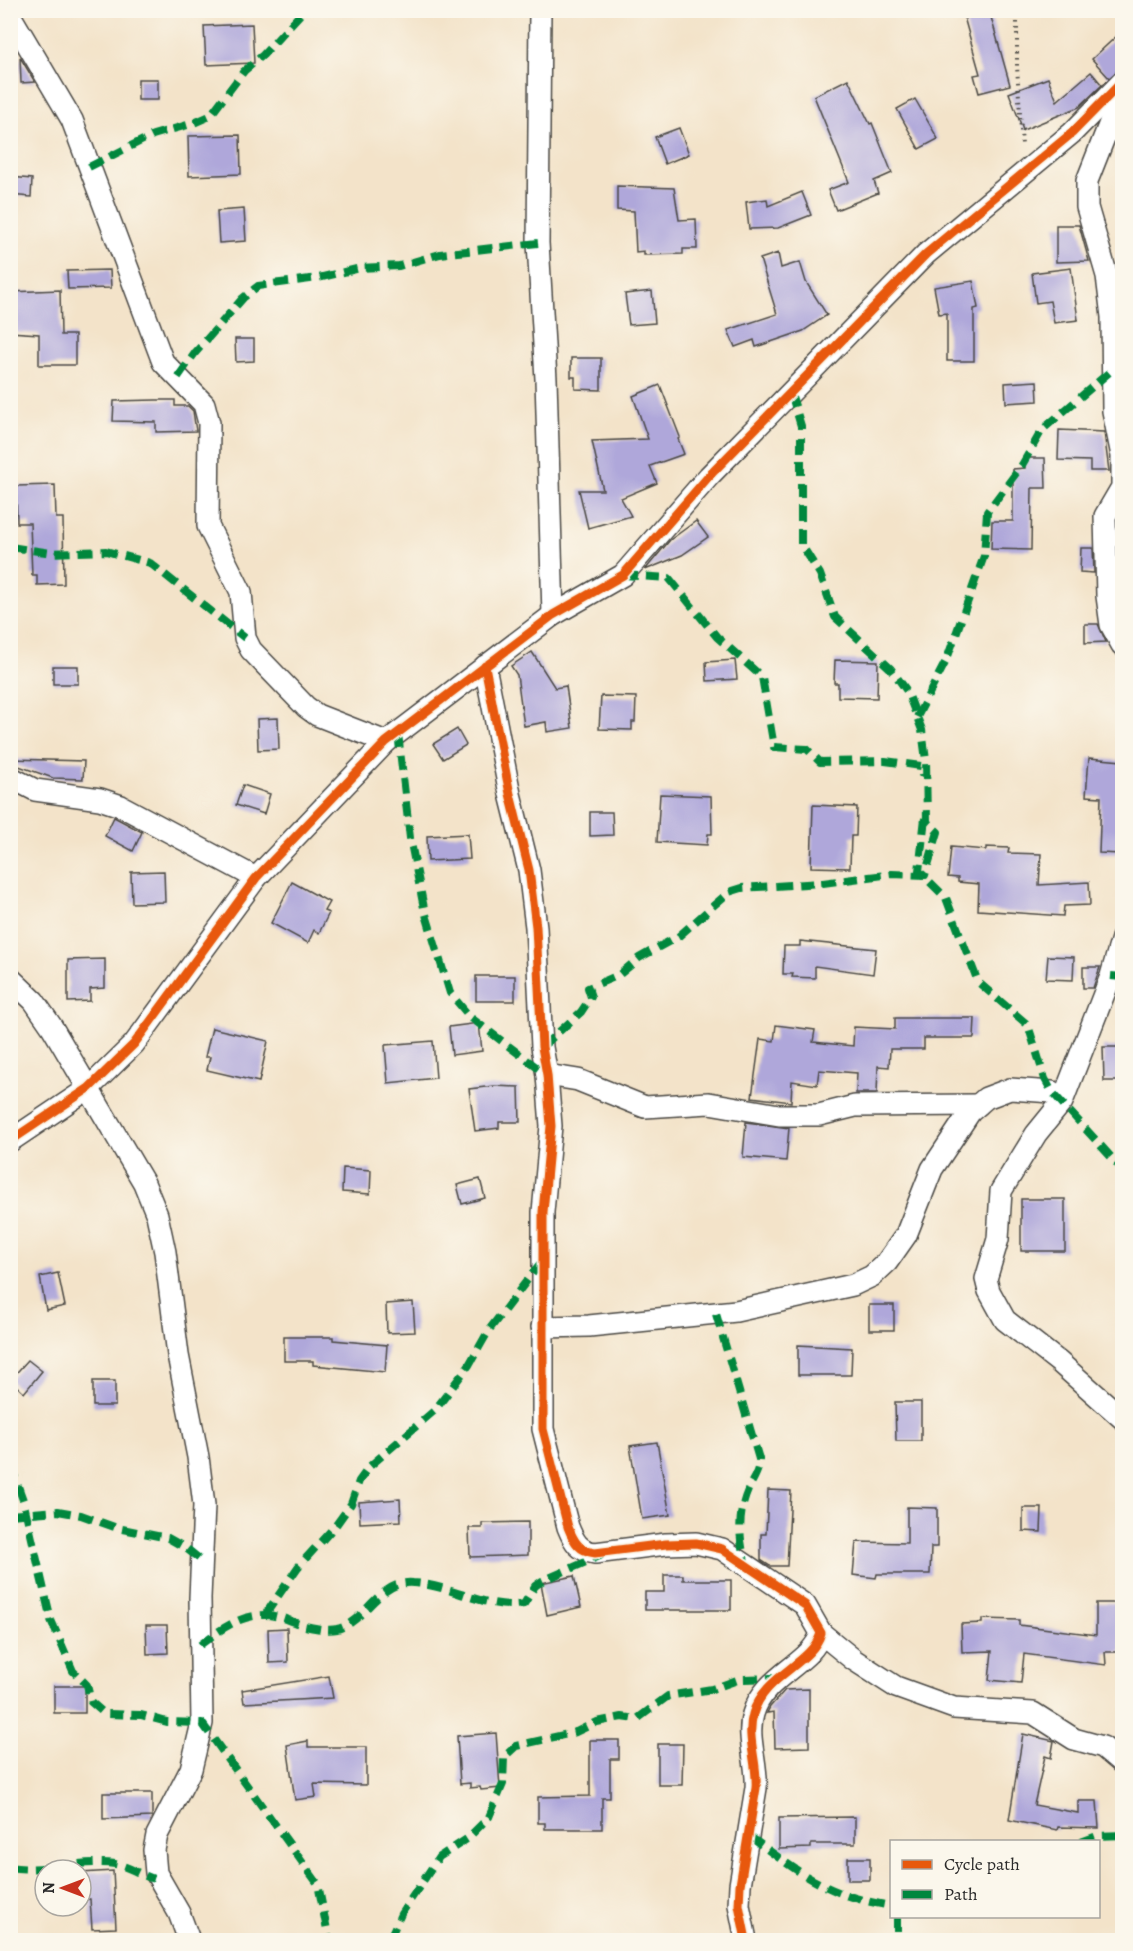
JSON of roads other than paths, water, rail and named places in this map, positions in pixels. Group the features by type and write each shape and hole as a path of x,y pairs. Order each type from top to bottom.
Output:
{"street":[{"path":"540,10 538,243 546,379 553,615"},
{"path":"11,13 72,120 163,362 204,404 209,423 208,526 242,592 243,627 248,644 306,707 329,721 387,742"},
{"path":"10,1141 89,1088 134,1044 256,878 387,742 553,615 623,575 709,476 926,254 1024,170 1072,133 1122,82"},
{"path":"1122,105 1111,120 1087,182 1087,207 1107,276 1112,317 1113,411 1122,456 1122,487 1106,516 1107,596 1111,625 1122,645"},
{"path":"485,666 531,881 536,927 542,1047 551,1126 543,1212 543,1429 573,1540 583,1551 595,1553 666,1544 696,1544 722,1549 805,1605 821,1633 862,1666 896,1687 954,1708 1033,1713 1074,1739 1103,1747 1122,1763"},
{"path":"10,777 35,790 100,799 121,806 256,878"},
{"path":"1122,939 1111,976 1062,1102 1036,1134 1001,1191 998,1239 986,1279 989,1291 1005,1320 1059,1362 1122,1418"},
{"path":"10,978 34,1000 89,1088 144,1183 157,1215 165,1252 178,1355 198,1457 204,1505 200,1598 202,1723 191,1769 157,1835 154,1850 156,1873 179,1913 189,1941"},
{"path":"547,1075 584,1082 645,1107 709,1103 779,1114 819,1115 855,1106 978,1105"},
{"path":"542,1327 590,1326 736,1311 853,1285 872,1276 887,1262 906,1235 932,1169 970,1112 986,1098 1011,1089 1052,1092"},
{"path":"746,1941 739,1905 740,1885 756,1788 757,1770 751,1733 752,1716 758,1700 771,1683 816,1645 821,1633"}]}
